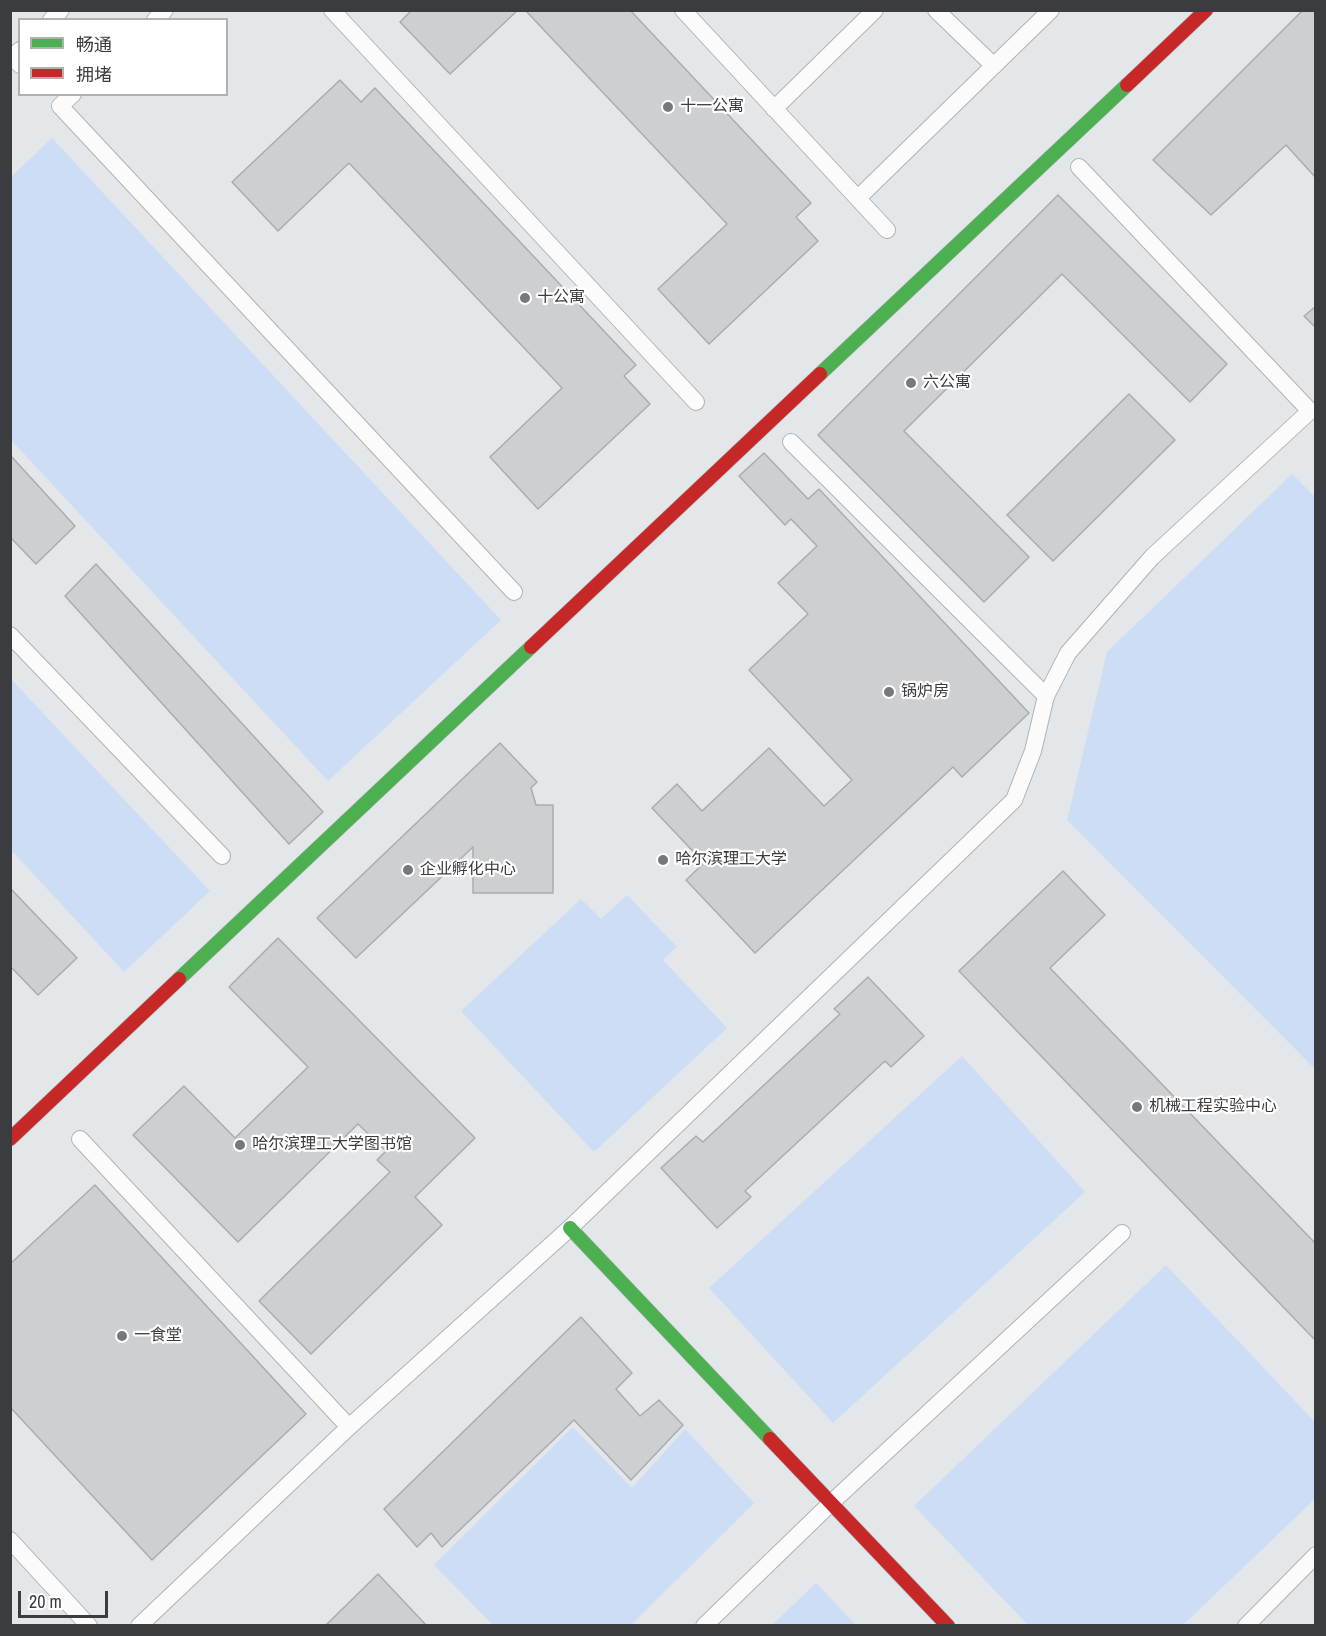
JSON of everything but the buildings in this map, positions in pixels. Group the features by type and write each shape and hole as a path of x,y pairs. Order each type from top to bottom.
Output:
{"street":[{"path":"10,1139 1206,10"},
{"path":"570,1228 948,1626"}],"lane":[{"path":"332,10 696,402"},
{"path":"683,10 887,230"},
{"path":"774,108 875,10"},
{"path":"936,10 994,66"},
{"path":"858,198 1051,10"},
{"path":"18,52 12,57 18,63"},
{"path":"54,100 514,592"},
{"path":"140,1626 349,1427 570,1228 1014,800 1033,751 1046,696 1068,653 1152,557 1313,412 1080,167"},
{"path":"791,442 1046,696"},
{"path":"10,635 222,856"},
{"path":"80,1139 349,1427"},
{"path":"704,1626 831,1503 1122,1233"},
{"path":"10,1540 89,1626"},
{"path":"1246,1626 1316,1555"}],"shaded area":[{"path":"52,138 501,620 328,781 11,440 11,177"},
{"path":"1292,474 1316,498 1315,1069 1067,820 1107,652"},
{"path":"11,679 210,891 124,972 11,850"},
{"path":"627,895 677,947 663,960 727,1028 594,1152 461,1011 581,899 601,919"},
{"path":"962,1056 1085,1192 833,1423 709,1288"},
{"path":"1166,1265 1315,1422 1315,1499 1183,1625 1028,1625 914,1506"},
{"path":"573,1427 632,1488 685,1429 754,1503 631,1625 493,1625 434,1565"},
{"path":"816,1583 856,1625 772,1625"}],"traffic: fast":[{"path":"820,374 1127,85"},
{"path":"179,979 531,647"},
{"path":"570,1228 770,1439"}],"traffic: jam":[{"path":"1127,85 1206,10"},
{"path":"531,647 820,374"},
{"path":"10,1139 179,979"},
{"path":"770,1439 948,1626"}],"place":[{"name":"十一公寓","path":"668,107"},
{"name":"十公寓","path":"525,298"},
{"name":"六公寓","path":"911,383"},
{"name":"锅炉房","path":"889,692"},
{"name":"哈尔滨理工大学","path":"663,860"},
{"name":"企业孵化中心","path":"408,870"},
{"name":"机械工程实验中心","path":"1137,1107"},
{"name":"哈尔滨理工大学图书馆","path":"240,1145"},
{"name":"一食堂","path":"122,1336"}]}
